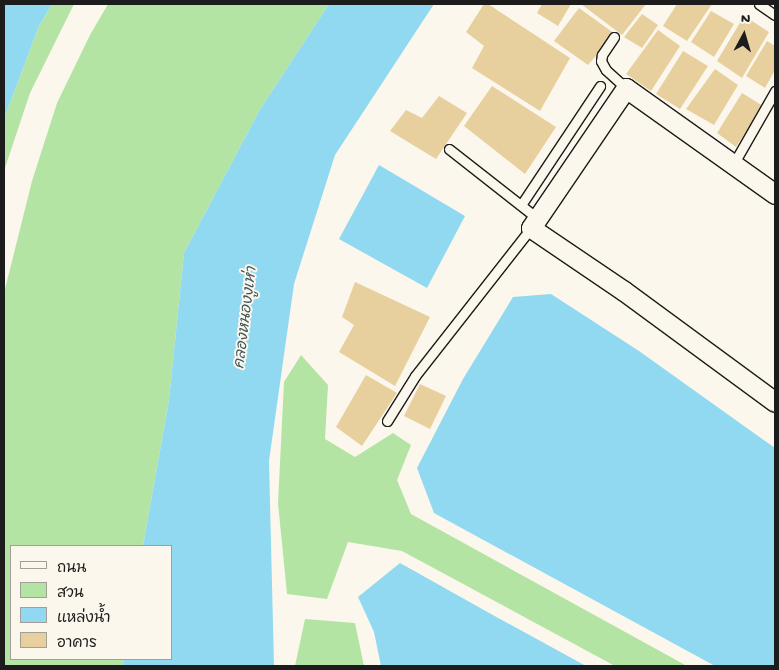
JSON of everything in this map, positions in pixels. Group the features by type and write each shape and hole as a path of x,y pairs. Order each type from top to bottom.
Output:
{"street":[{"path":"775,194 626,88 534,223 775,402"}],"lane":[{"path":"759,4 775,15"},
{"path":"614,37 602,54 601,61 606,70 626,88"},
{"path":"521,205 600,86"},
{"path":"734,163 775,92"},
{"path":"387,421 415,376 534,223 521,205 449,149"}],"green space":[{"path":"52,4 74,4 30,93 4,171 4,119 39,26"},
{"path":"108,4 329,4 259,111 184,253 169,400 143,545 10,545 10,660 124,660 122,666 4,666 4,293 32,181 57,103 90,35"},
{"path":"301,355 328,385 325,439 355,457 393,433 411,445 397,480 411,514 687,666 615,666 402,551 348,542 327,599 287,594 278,503 284,382"},
{"path":"305,619 355,623 364,666 295,666"}],"water":[{"path":"4,4 52,4 39,26 4,119"},
{"name":"คลองหนองงูเห่า","path":"329,4 434,4 335,155 294,284 269,461 274,666 122,666 124,660 172,660 172,545 143,545 169,400 184,253 259,111"},
{"path":"379,165 465,216 427,288 339,239"},
{"path":"551,294 639,351 775,448 775,666 715,666 434,513 417,468 463,379 513,297"},
{"path":"400,563 586,666 381,666 374,632 358,597"}],"building":[{"path":"484,4 488,4 570,58 540,111 472,68 484,46 466,32"},
{"path":"542,4 571,4 558,26 537,13"},
{"path":"581,4 646,4 622,35"},
{"path":"677,4 712,4 687,41 663,26"},
{"path":"579,8 615,34 588,65 554,41"},
{"path":"711,11 734,24 714,57 691,42"},
{"path":"642,14 658,25 642,48 624,37"},
{"path":"744,16 769,32 742,78 717,61"},
{"path":"658,30 680,46 651,91 626,74"},
{"path":"767,41 775,46 775,70 765,88 746,76"},
{"path":"683,51 708,66 680,109 656,94"},
{"path":"715,69 738,85 714,125 686,109"},
{"path":"492,86 556,127 525,174 464,126"},
{"path":"742,93 763,106 736,147 717,133"},
{"path":"439,96 467,113 436,159 390,131 406,110 422,118"},
{"path":"355,282 430,317 395,386 339,352 354,325 342,317"},
{"path":"366,375 397,393 362,446 336,427"},
{"path":"420,384 446,396 430,429 404,416"}]}
